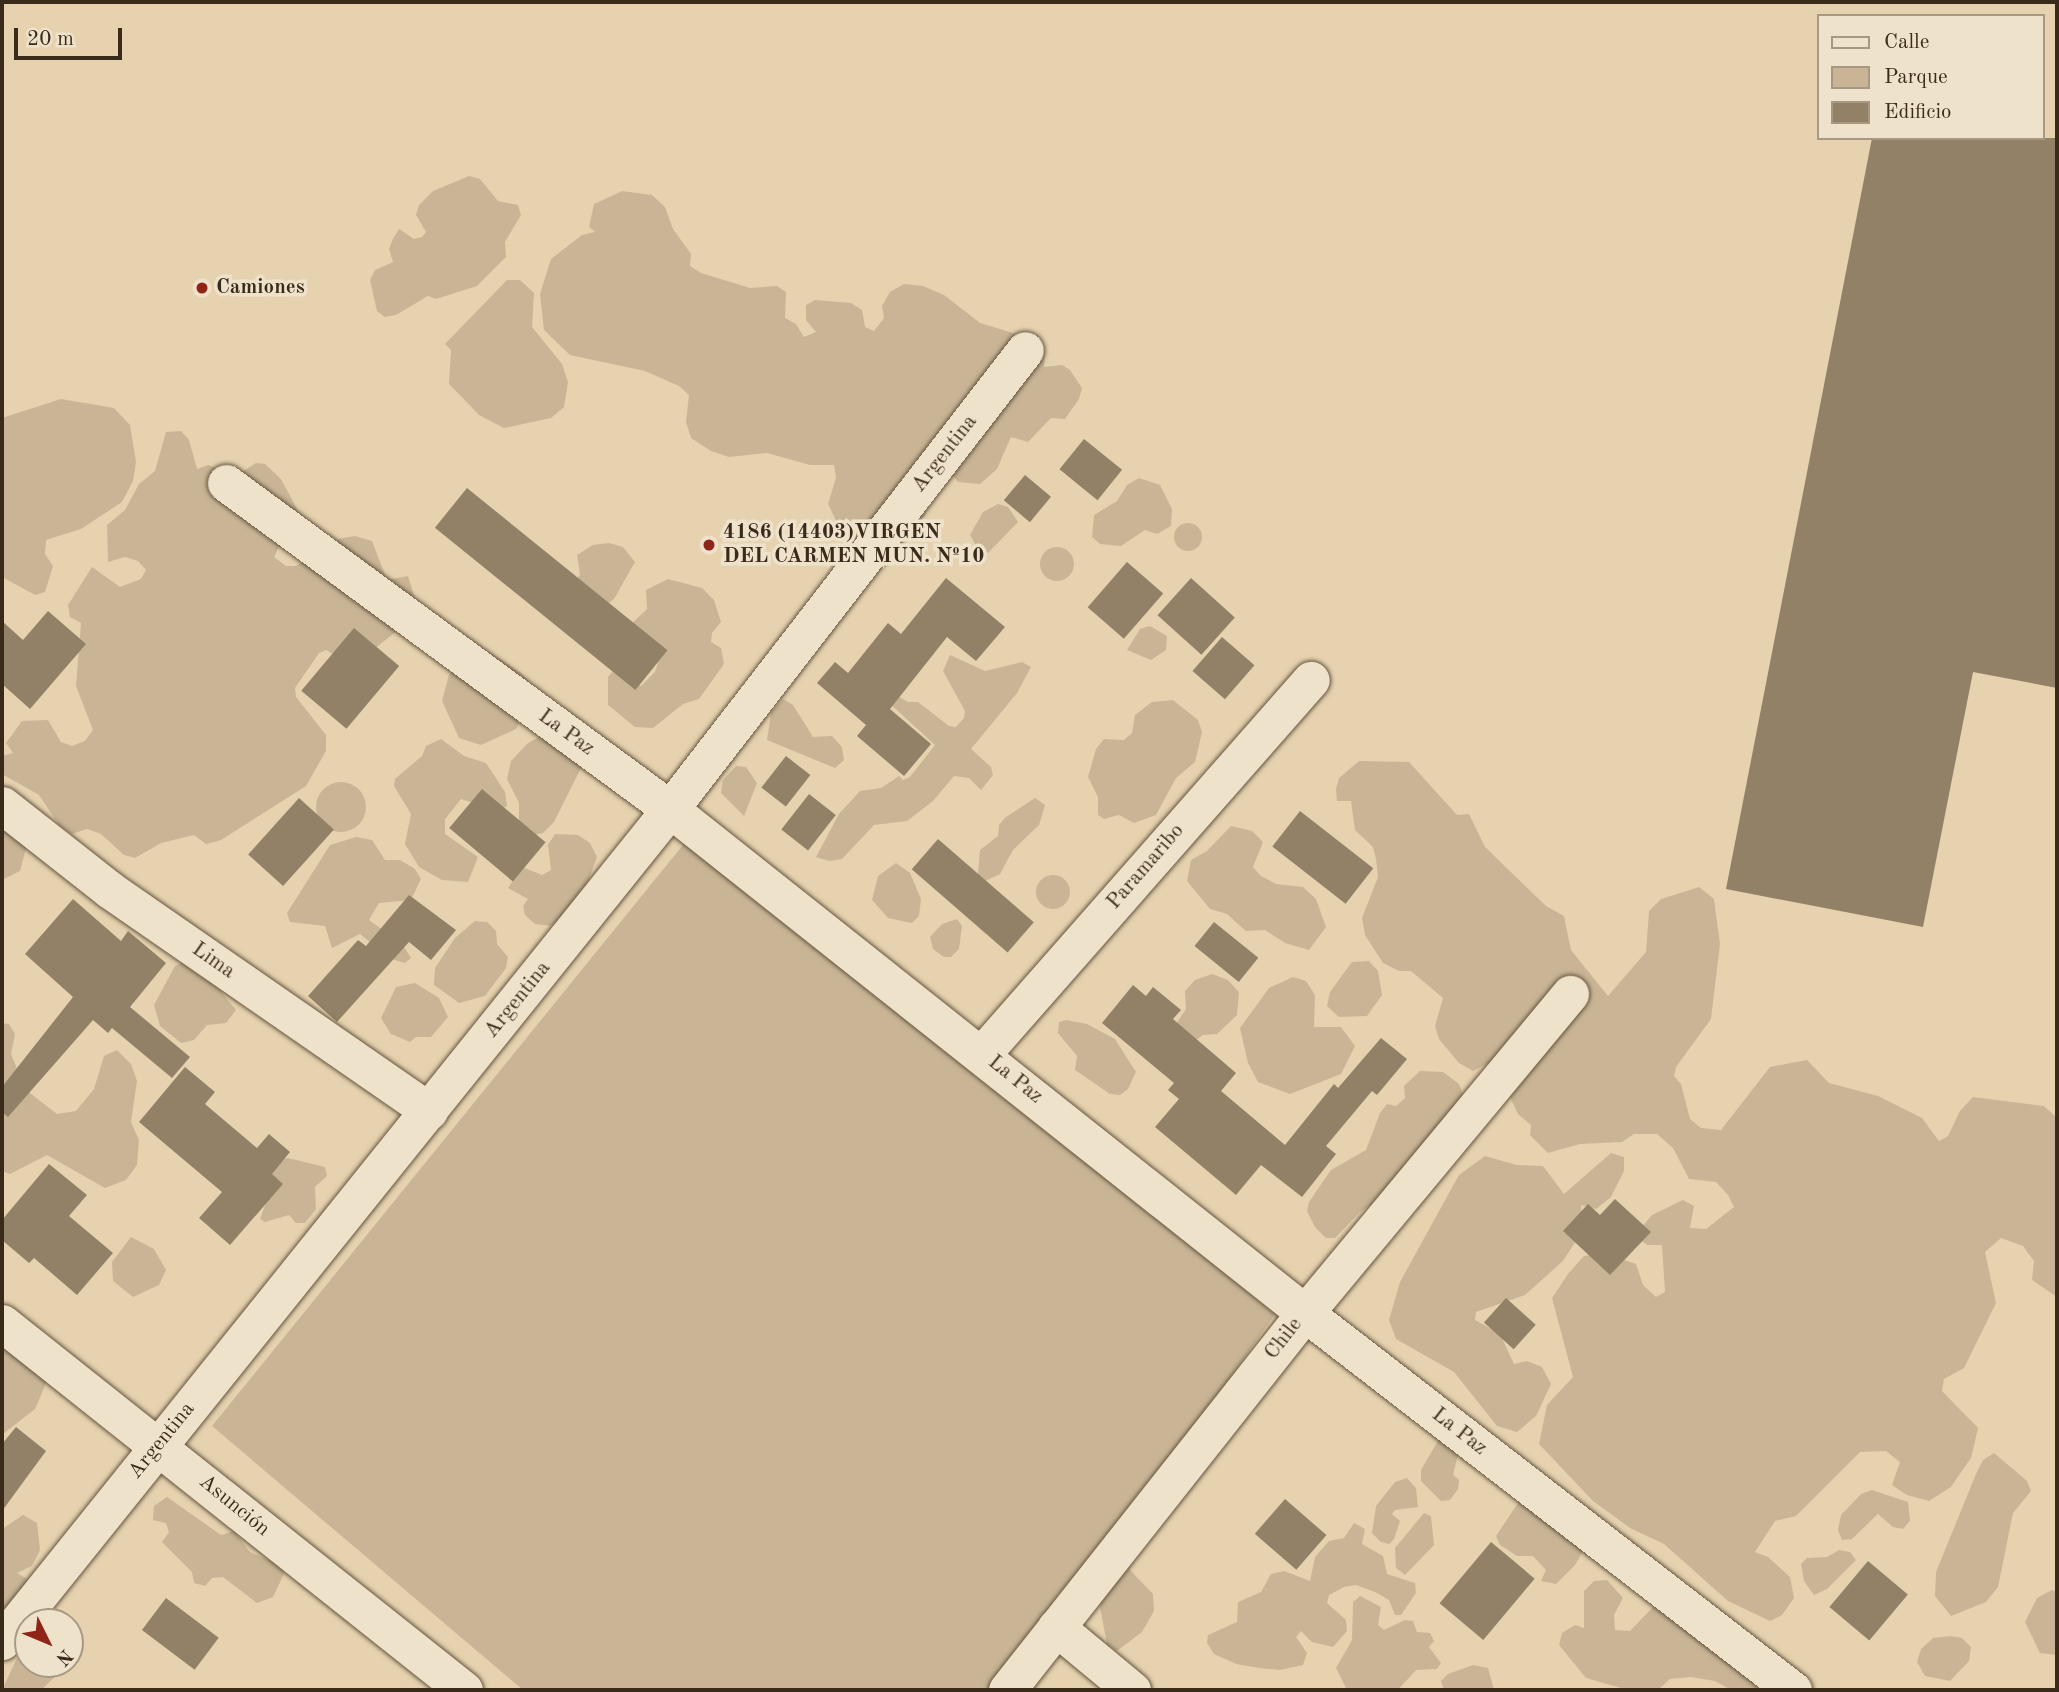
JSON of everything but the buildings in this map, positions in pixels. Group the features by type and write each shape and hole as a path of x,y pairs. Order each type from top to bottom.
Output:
{"street":[{"name":"Argentina","path":"2,1642 670,809 1025,350"},
{"name":"La Paz","path":"226,483 670,809 1305,1313 1793,1690"},
{"name":"Paramaribo","path":"982,1054 1311,680"},
{"name":"Lima","path":"2,805 110,890 429,1111"},
{"name":"Chile","path":"1007,1690 1305,1313 1570,994"},
{"name":"Asunción","path":"2,1323 464,1690"},
{"path":"1056,1627 1132,1690"}],"green space":[{"path":"469,176 480,179 498,201 518,205 521,215 505,242 506,257 477,286 436,299 428,296 396,315 385,317 377,311 370,280 375,270 393,262 389,249 393,239 399,229 414,239 422,237 426,232 416,215 419,205 433,191"},
{"path":"622,191 652,195 665,207 673,229 691,254 690,266 701,273 750,288 777,286 786,292 785,318 796,324 804,337 816,332 806,320 806,305 815,300 851,303 862,310 865,327 874,331 884,318 882,306 890,292 904,284 923,286 944,295 980,323 1030,338 1045,351 1044,367 1062,365 1070,370 1082,388 1079,399 1065,419 1051,418 1028,442 1011,437 997,469 980,484 958,482 952,475 931,483 925,516 895,540 845,539 828,504 836,478 834,465 810,465 767,453 729,457 711,451 691,438 686,422 689,395 679,386 645,371 570,355 544,330 540,294 551,259 582,235 595,232 589,227 594,204"},
{"path":"507,280 520,280 534,293 532,327 562,364 568,382 564,407 551,418 504,428 479,415 449,384 451,350 445,344"},
{"path":"61,399 114,408 130,425 136,462 133,481 122,502 81,529 46,540 45,554 53,566 45,592 35,595 2,577 2,418"},
{"path":"181,431 189,440 197,469 208,465 236,476 256,463 265,464 281,479 297,509 274,557 286,566 296,566 338,539 355,536 372,541 387,580 408,576 415,599 403,626 363,658 341,659 326,650 319,653 295,688 296,697 326,735 326,751 306,786 221,840 206,844 194,835 161,843 135,858 124,855 101,834 87,829 72,834 59,825 39,795 2,774 2,756 13,753 6,743 22,721 48,720 61,742 72,746 85,741 93,730 76,686 81,623 70,617 68,605 92,567 120,587 141,579 146,570 138,561 125,557 108,562 107,525 125,510 139,484 155,471 166,432"},
{"path":"1139,478 1160,485 1172,509 1171,526 1157,534 1145,530 1121,546 1100,544 1092,537 1094,515 1117,501 1127,485"},
{"path":"998,504 1008,507 1018,522 988,553 977,547 970,535 983,512"},
{"path":"1188,523 1198,527 1202,537 1198,547 1188,551 1178,547 1174,537 1178,527"},
{"path":"609,543 623,547 635,562 614,599 601,609 574,582 580,575 577,555 593,545"},
{"path":"1057,547 1069,552 1074,564 1069,576 1057,581 1045,576 1040,564 1045,552"},
{"path":"668,579 702,588 714,600 721,622 712,633 711,642 721,648 724,664 699,699 683,704 653,728 635,727 608,705 608,677 613,671 641,686 655,672 658,663 628,627 647,609 646,590"},
{"path":"1150,626 1167,636 1166,650 1151,660 1127,650 1140,629"},
{"path":"472,650 489,652 520,672 529,681 532,699 516,729 481,745 459,738 442,701 449,675"},
{"path":"950,655 985,671 1022,662 1031,667 1017,693 971,749 991,767 993,775 981,790 969,778 954,776 933,801 907,821 874,825 842,859 829,861 816,857 839,814 860,791 881,788 899,776 903,780 910,777 935,745 888,702 893,693 908,702 918,702 949,726 956,727 964,718 965,711 943,671"},
{"path":"783,699 793,705 813,737 832,736 842,747 844,760 835,768 767,740 771,713"},
{"path":"1173,700 1198,720 1202,732 1195,762 1176,778 1156,815 1134,823 1119,815 1104,819 1098,815 1098,797 1088,777 1096,749 1104,739 1124,740 1132,733 1135,715 1152,702"},
{"path":"546,733 579,754 581,768 554,822 543,833 529,836 519,826 519,803 507,779 511,761 528,743"},
{"path":"441,739 464,756 486,763 505,792 507,806 498,811 461,799 445,819 445,834 478,857 468,882 442,880 419,867 405,844 411,814 394,786 395,779 422,756 426,746"},
{"path":"1359,761 1409,762 1457,815 1469,814 1485,847 1546,906 1564,916 1571,950 1608,996 1646,952 1649,911 1661,899 1699,887 1714,899 1720,944 1711,1019 1676,1067 1674,1076 1681,1084 1690,1119 1701,1128 1721,1130 1770,1067 1807,1060 1829,1083 1878,1096 1922,1118 1939,1141 1948,1136 1960,1111 1973,1097 2044,1106 2057,1118 2057,1297 2032,1280 2034,1261 2023,1246 2001,1238 1985,1252 1996,1303 1964,1368 1944,1379 1942,1391 1978,1428 1971,1458 1951,1487 1929,1501 1907,1495 1892,1485 1900,1462 1886,1451 1860,1452 1796,1516 1775,1521 1755,1552 1768,1557 1790,1577 1794,1598 1782,1615 1770,1621 1728,1601 1664,1544 1630,1528 1593,1501 1539,1444 1547,1405 1573,1377 1552,1298 1568,1274 1584,1256 1604,1253 1636,1264 1643,1285 1656,1297 1665,1292 1662,1245 1647,1245 1639,1239 1641,1228 1652,1215 1683,1200 1694,1206 1690,1228 1706,1229 1734,1207 1728,1195 1716,1182 1689,1179 1673,1148 1657,1134 1634,1134 1622,1142 1580,1144 1548,1153 1530,1135 1531,1125 1518,1114 1493,1061 1473,1071 1459,1063 1439,1039 1435,1026 1443,998 1411,971 1399,971 1383,963 1365,935 1362,918 1378,877 1376,859 1373,847 1355,830 1351,801 1337,801 1336,789 1339,778"},
{"path":"736,766 746,767 757,783 744,816 721,793 723,780"},
{"path":"341,782 359,789 366,807 359,825 341,832 323,825 316,807 323,789"},
{"path":"2,798 30,834 20,871 2,880"},
{"path":"1035,798 1045,805 1039,825 1013,850 1000,874 983,882 978,874 980,850 998,836 999,825 1006,817"},
{"path":"1231,826 1252,831 1263,842 1253,867 1261,876 1276,884 1303,887 1316,899 1326,927 1309,950 1285,943 1265,930 1246,931 1227,914 1210,909 1187,881 1191,860 1207,851"},
{"path":"555,834 578,835 590,843 597,857 583,895 569,914 550,926 535,924 525,915 523,906 528,899 508,888 522,867 542,875 551,870 548,845"},
{"path":"356,837 372,840 385,860 400,860 415,869 421,879 411,900 379,903 369,920 402,944 411,958 405,963 391,959 360,934 332,948 325,926 290,922 287,913 330,845"},
{"path":"687,840 1280,1307 1010,1690 523,1690 212,1426"},
{"path":"896,863 910,873 921,899 919,916 912,923 888,918 872,900 878,876"},
{"path":"1053,875 1065,880 1070,892 1065,904 1053,909 1041,904 1036,892 1041,880"},
{"path":"957,919 962,926 959,949 951,957 944,957 933,949 930,937 942,924"},
{"path":"475,921 487,922 496,931 497,944 508,957 506,968 485,996 459,1003 434,985 435,968 455,938"},
{"path":"186,961 213,982 236,1010 226,1023 207,1025 194,1040 181,1043 160,1026 154,1005 175,966"},
{"path":"1369,961 1378,971 1382,995 1367,1016 1339,1017 1327,1006 1330,992 1352,962"},
{"path":"1212,974 1228,980 1239,992 1237,1015 1217,1034 1203,1035 1186,1047 1176,1024 1186,1009 1185,991 1195,980"},
{"path":"1293,977 1306,981 1315,995 1314,1027 1341,1027 1355,1046 1341,1074 1290,1094 1258,1082 1248,1063 1240,1028 1269,988"},
{"path":"415,983 439,998 448,1017 431,1037 416,1037 410,1042 391,1034 381,1018 396,987"},
{"path":"1066,1020 1087,1024 1115,1039 1136,1072 1128,1089 1120,1095 1110,1094 1075,1070 1077,1056 1058,1033 1059,1022"},
{"path":"2,1023 9,1024 15,1034 11,1054 26,1090 57,1114 76,1111 94,1089 104,1056 117,1050 131,1064 137,1081 131,1122 139,1140 137,1165 126,1180 105,1188 47,1155 10,1174 2,1171"},
{"path":"1420,1071 1443,1072 1459,1084 1466,1103 1394,1189 1360,1212 1335,1238 1326,1238 1315,1227 1307,1211 1309,1202 1331,1170 1366,1150 1380,1113 1387,1104 1396,1106 1405,1098 1404,1086"},
{"path":"1611,1153 1624,1157 1624,1171 1611,1197 1596,1209 1581,1205 1583,1230 1563,1261 1525,1295 1476,1312 1475,1320 1500,1334 1514,1364 1527,1361 1542,1367 1551,1384 1536,1416 1517,1432 1497,1426 1454,1372 1396,1339 1389,1320 1400,1282 1459,1175 1485,1156 1517,1165 1543,1166 1564,1194"},
{"path":"288,1158 325,1167 327,1176 315,1187 316,1209 305,1223 296,1223 289,1215 265,1222 260,1219 268,1197 264,1187 277,1160"},
{"path":"131,1237 154,1249 166,1270 159,1285 133,1297 113,1281 112,1262"},
{"path":"2,1330 49,1376 35,1409 3,1434"},
{"path":"1439,1439 1460,1446 1453,1475 1459,1480 1458,1489 1450,1500 1441,1501 1421,1481 1421,1470"},
{"path":"1994,1453 2027,1481 2031,1491 2013,1513 1998,1587 1986,1602 1951,1616 1935,1596 1936,1572 1976,1474 1983,1460"},
{"path":"1407,1478 1416,1488 1418,1507 1395,1510 1392,1514 1400,1521 1394,1539 1389,1544 1381,1542 1372,1533 1376,1506 1395,1482"},
{"path":"1872,1490 1908,1502 1910,1521 1903,1529 1893,1527 1878,1514 1852,1539 1842,1540 1838,1530 1841,1515 1861,1494"},
{"path":"167,1497 221,1535 234,1531 250,1552 282,1566 284,1574 273,1597 257,1603 223,1577 212,1578 205,1586 194,1583 192,1572 162,1542 169,1532 166,1523 153,1520 154,1506"},
{"path":"1520,1500 1586,1546 1575,1565 1556,1584 1541,1581 1546,1570 1533,1556 1517,1556 1500,1545 1496,1536"},
{"path":"1424,1513 1431,1516 1434,1545 1405,1575 1396,1568 1395,1548"},
{"path":"23,1515 37,1523 40,1550 32,1566 17,1573 27,1579 27,1587 17,1608 14,1608 2,1638 2,1529"},
{"path":"1354,1523 1365,1529 1362,1544 1383,1556 1387,1574 1415,1583 1416,1593 1401,1615 1395,1615 1389,1600 1375,1592 1356,1585 1344,1587 1329,1595 1327,1603 1346,1620 1347,1631 1333,1647 1312,1642 1301,1631 1296,1637 1307,1653 1303,1665 1280,1670 1259,1668 1236,1664 1214,1654 1207,1643 1208,1635 1237,1622 1238,1602 1261,1592 1271,1574 1284,1571 1310,1581 1315,1557 1329,1541 1344,1538"},
{"path":"1839,1550 1850,1552 1856,1560 1827,1589 1814,1595 1804,1581 1801,1564 1807,1558 1827,1557"},
{"path":"1130,1560 1130,1570 1153,1594 1154,1611 1142,1632 1117,1651 1107,1644 1097,1591"},
{"path":"1607,1580 1623,1598 1614,1615 1615,1630 1630,1631 1654,1606 1675,1607 1756,1681 1756,1690 1731,1690 1715,1681 1691,1677 1670,1679 1658,1690 1628,1690 1586,1678 1559,1645 1562,1633 1575,1625 1584,1628 1584,1591 1594,1581"},
{"path":"2052,1590 2057,1592 2057,1655 2040,1653 2025,1622 2037,1598"},
{"path":"1360,1596 1381,1607 1378,1625 1384,1630 1405,1620 1413,1621 1417,1632 1430,1633 1434,1641 1429,1647 1441,1663 1437,1669 1416,1670 1398,1690 1347,1690 1336,1668 1352,1640 1353,1602"},
{"path":"1933,1638 1962,1638 1971,1647 1969,1661 1950,1681 1925,1676 1917,1662 1921,1649"},
{"path":"14,1664 14,1678 54,1678 41,1690 2,1690"},
{"path":"1473,1665 1488,1668 1494,1690 1444,1690 1441,1681 1448,1674"}],"place":[{"name":"Camiones","path":"202,288"},
{"name":"4186 (14403)VIRGEN DEL CARMEN MUN. Nº10","path":"709,545"}]}
